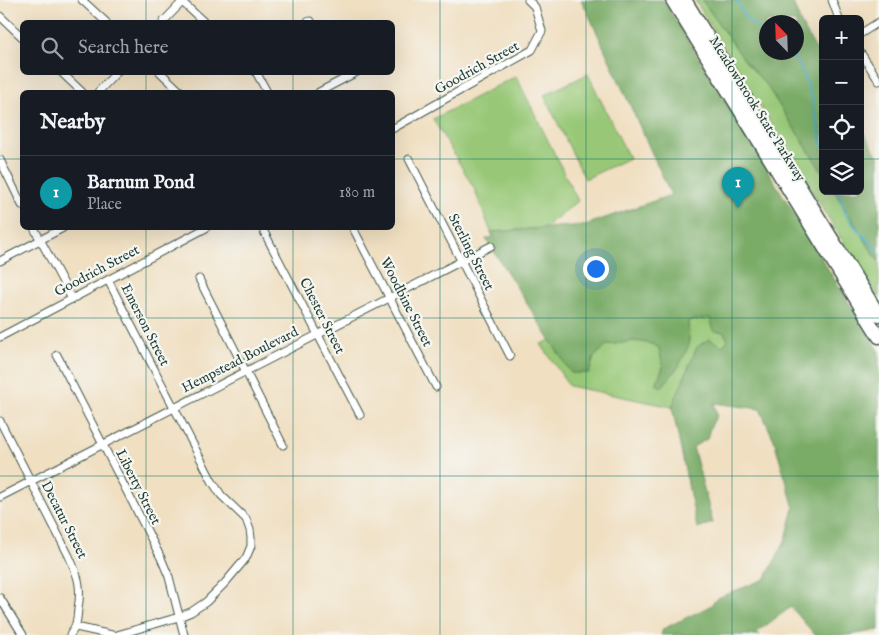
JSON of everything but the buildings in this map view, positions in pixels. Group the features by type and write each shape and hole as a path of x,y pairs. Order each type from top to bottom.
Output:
{"highway":[{"name":"Meadowbrook State Parkway","path":"672,0 879,336"},
{"name":"Meadowbrook State Parkway","path":"685,0 879,315"}],"street":[{"path":"82,0 104,20"},
{"name":"Goodrich Street","path":"395,127 532,50 542,31 535,7 528,0"},
{"path":"832,0 838,15"},
{"path":"165,20 182,1 202,20"},
{"path":"0,16 20,35"},
{"path":"864,31 879,22"},
{"path":"864,58 879,81"},
{"path":"64,75 80,90"},
{"path":"100,90 114,75"},
{"path":"163,75 179,90"},
{"path":"258,75 266,90"},
{"path":"322,90 351,75"},
{"path":"0,160 20,201"},
{"name":"Sterling Street","path":"409,160 510,356"},
{"path":"35,230 72,298"},
{"path":"0,261 59,230"},
{"name":"Goodrich Street","path":"0,337 202,230"},
{"name":"Chester Street","path":"263,230 360,415"},
{"name":"Woodbine Street","path":"354,230 436,387"},
{"name":"Hempstead Boulevard","path":"0,497 491,246"},
{"path":"199,279 282,445"},
{"name":"Emerson Street","path":"108,280 212,481 221,494 246,519 251,538 251,546 246,558 206,602 179,617 118,635"},
{"name":"Liberty Street","path":"57,356 161,558 169,577 184,635"},
{"name":"Decatur Street","path":"0,422 78,576 80,595 76,627 70,635"},
{"path":"0,598 24,635"},
{"path":"76,627 112,635"}],"green space":[{"path":"581,0 663,0 879,352 879,630 850,635 815,635 791,607 757,632 760,635 661,635 663,629 710,606 717,598 765,579 786,539 794,508 774,440 760,409 714,403 717,415 707,439 693,447 713,523 697,528 672,407 697,347 709,339 723,346 728,340 724,332 714,331 710,318 688,321 689,345 679,366 662,387 656,384 663,367 659,348 652,344 635,341 607,345 594,357 589,373 571,373 486,239 493,237 491,232 585,225 671,195"},
{"path":"695,0 702,0 745,61 767,86 819,167 819,195 837,195 879,262 879,300"},
{"path":"702,0 792,0 798,15 759,15 759,60 804,60 804,29 819,54 819,167 767,86 745,61"},
{"path":"588,74 629,158 585,179 544,95"},
{"path":"516,76 578,201 544,228 491,232 474,188 433,119"},
{"path":"864,133 879,157 879,262 837,195 864,195"},
{"path":"710,318 724,332 728,340 723,346 697,347 672,407 569,386 541,344 551,340 571,373 589,373 594,357 607,345 635,341 653,344 659,348 663,367 656,384 689,345 688,321"}],"waterway":[{"path":"736,0 746,18 759,28"},
{"path":"796,60 803,72 811,95 819,130"},
{"path":"839,195 846,215 879,252"}],"place":[{"name":"Barnum Pond","path":"738,208"}]}
